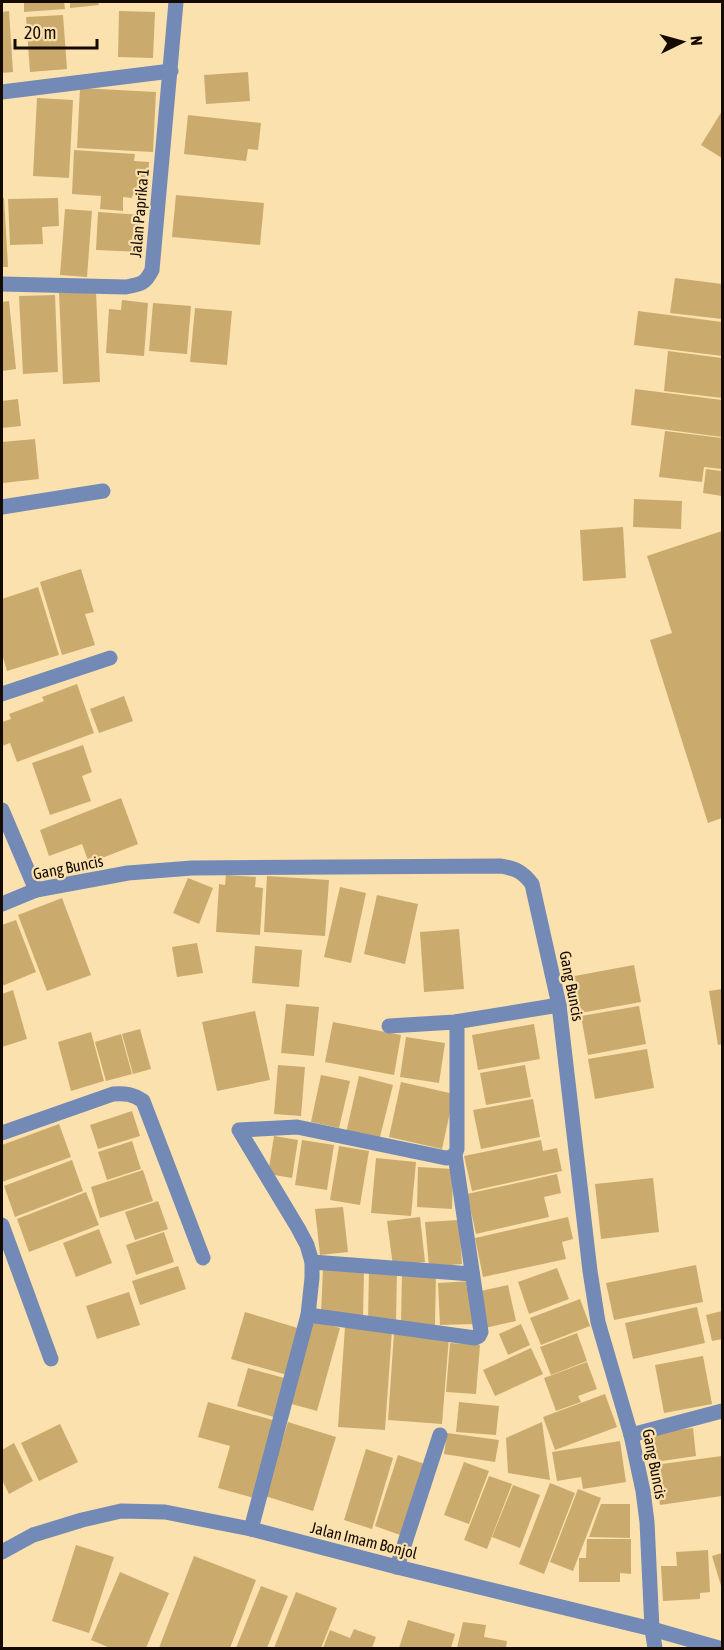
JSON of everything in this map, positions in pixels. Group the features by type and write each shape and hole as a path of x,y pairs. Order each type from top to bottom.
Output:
{"street":[{"name":"Jalan Paprika 1","path":"2,284 126,287 142,284 148,278 152,270 176,2"},
{"path":"2,92 171,70"},
{"path":"2,507 103,491"},
{"path":"2,694 111,658"},
{"path":"2,810 36,890"},
{"name":"Gang Buncis","path":"2,904 36,890 128,873 192,868 501,866 525,875 532,885 559,1005 598,1322 631,1435 643,1491 655,1648"},
{"path":"388,1026 455,1022 559,1005"},
{"path":"308,1316 475,1338 481,1332 455,1155 457,1149 457,1030 455,1022"},
{"path":"2,1133 113,1094 126,1093 135,1096 143,1101 203,1258"},
{"path":"251,1529 308,1316 312,1262 307,1245 298,1228 238,1130 297,1126 446,1158 455,1155"},
{"path":"2,1225 51,1359"},
{"path":"312,1262 472,1274"},
{"path":"631,1435 723,1411"},
{"path":"397,1567 440,1435"},
{"name":"Jalan Imam Bonjol","path":"2,1552 33,1535 82,1520 121,1511 165,1512 251,1529 652,1629 719,1648"}],"building":[{"path":"24,2 64,2 65,9 24,12"},
{"path":"70,2 98,2 99,5 70,8"},
{"path":"9,11 13,72 2,73 2,12"},
{"path":"119,11 155,12 153,58 118,57"},
{"path":"63,15 67,69 30,72 26,17"},
{"path":"248,72 250,101 206,104 204,75"},
{"path":"80,88 156,92 153,152 77,148"},
{"path":"37,98 73,100 69,178 33,176"},
{"path":"722,111 722,158 701,145"},
{"path":"188,115 261,123 258,150 248,149 246,161 184,154"},
{"path":"74,150 135,154 134,161 149,162 148,185 137,185 136,194 133,194 132,198 123,197 123,211 100,209 101,196 72,194"},
{"path":"176,195 264,203 260,245 172,237"},
{"path":"2,198 4,198 8,267 2,267"},
{"path":"58,198 59,226 42,227 43,244 10,245 8,199"},
{"path":"65,209 92,211 87,277 60,275"},
{"path":"98,212 142,215 140,252 96,250"},
{"path":"675,278 722,284 722,319 670,313"},
{"path":"96,292 100,382 63,384 59,293"},
{"path":"55,295 58,372 23,374 19,296"},
{"path":"122,300 148,303 144,356 106,353 109,309 121,310"},
{"path":"9,301 16,369 2,371 2,302"},
{"path":"153,303 191,306 187,354 149,351"},
{"path":"195,308 232,311 227,365 190,362"},
{"path":"638,311 722,322 722,356 634,345"},
{"path":"668,351 722,358 722,398 664,391"},
{"path":"635,389 722,400 722,437 631,425"},
{"path":"18,399 21,426 2,428 2,401"},
{"path":"665,431 722,438 722,469 704,467 702,482 659,477"},
{"path":"35,439 39,479 3,483 2,442"},
{"path":"706,469 722,471 722,496 703,493"},
{"path":"634,499 682,501 681,529 633,527"},
{"path":"623,527 626,578 583,581 580,530"},
{"path":"722,531 722,818 708,823 650,640 672,633 647,556"},
{"path":"81,569 94,612 85,614 95,645 62,655 40,582"},
{"path":"38,587 59,655 7,671 2,654 2,599"},
{"path":"77,684 94,733 17,762 10,743 2,746 2,722 11,719 9,714 44,701 42,697"},
{"path":"124,696 133,721 99,733 90,709"},
{"path":"83,745 92,772 82,776 91,801 50,815 32,763"},
{"path":"121,798 138,844 89,863 82,844 49,856 40,830"},
{"path":"226,875 256,877 255,887 263,888 260,935 216,932 219,884 225,885"},
{"path":"267,876 329,880 325,936 264,932"},
{"path":"188,878 213,888 199,924 173,913"},
{"path":"340,887 366,893 351,963 324,957"},
{"path":"377,895 418,904 405,964 364,954"},
{"path":"62,898 91,975 47,991 18,915"},
{"path":"16,920 36,972 2,986 2,925"},
{"path":"459,929 464,989 424,992 420,932"},
{"path":"197,943 203,973 177,977 172,947"},
{"path":"255,946 302,950 299,987 252,983"},
{"path":"634,965 641,1002 575,1014 569,977"},
{"path":"722,989 722,1044 718,1045 709,991"},
{"path":"13,990 27,1039 2,1047 2,994"},
{"path":"286,1004 319,1007 314,1056 281,1053"},
{"path":"639,1006 646,1044 588,1055 581,1016"},
{"path":"255,1011 270,1080 217,1091 202,1022"},
{"path":"333,1022 401,1035 394,1075 325,1062"},
{"path":"534,1024 540,1059 478,1070 472,1035"},
{"path":"140,1029 151,1069 133,1074 122,1034"},
{"path":"91,1032 104,1081 71,1091 58,1042"},
{"path":"121,1034 132,1074 106,1081 95,1042"},
{"path":"406,1037 445,1043 439,1083 400,1077"},
{"path":"647,1049 654,1088 595,1099 588,1059"},
{"path":"278,1065 305,1067 301,1116 274,1114"},
{"path":"525,1065 531,1097 486,1105 480,1073"},
{"path":"321,1075 350,1081 339,1128 311,1122"},
{"path":"359,1076 393,1085 379,1141 346,1133"},
{"path":"401,1082 454,1094 442,1149 389,1137"},
{"path":"533,1099 540,1137 481,1149 473,1110"},
{"path":"132,1111 140,1136 98,1149 90,1125"},
{"path":"59,1124 71,1157 2,1182 2,1145"},
{"path":"274,1136 298,1140 292,1178 268,1174"},
{"path":"302,1140 334,1145 327,1190 295,1185"},
{"path":"541,1140 543,1151 557,1148 562,1171 472,1191 464,1156"},
{"path":"132,1141 141,1169 107,1180 98,1152"},
{"path":"339,1146 369,1151 360,1205 330,1200"},
{"path":"376,1158 416,1162 411,1216 371,1213"},
{"path":"72,1160 83,1191 15,1217 4,1186"},
{"path":"418,1167 453,1169 452,1209 417,1207"},
{"path":"143,1170 153,1201 100,1218 91,1187"},
{"path":"557,1174 561,1193 544,1197 549,1217 476,1234 467,1194"},
{"path":"653,1178 659,1232 601,1239 595,1184"},
{"path":"86,1192 99,1225 29,1252 17,1219"},
{"path":"158,1201 168,1229 135,1240 125,1212"},
{"path":"343,1207 348,1252 320,1255 315,1209"},
{"path":"420,1217 425,1262 393,1266 387,1221"},
{"path":"568,1217 573,1239 562,1242 566,1259 483,1277 475,1238"},
{"path":"459,1220 462,1264 429,1267 425,1222"},
{"path":"99,1229 112,1263 76,1277 63,1243"},
{"path":"164,1232 174,1262 136,1275 126,1245"},
{"path":"696,1265 703,1302 614,1320 606,1283"},
{"path":"178,1266 186,1289 140,1305 132,1281"},
{"path":"323,1268 364,1270 363,1316 321,1314"},
{"path":"557,1268 569,1299 529,1314 518,1282"},
{"path":"369,1271 397,1271 396,1322 368,1321"},
{"path":"402,1272 436,1273 435,1325 401,1324"},
{"path":"472,1281 475,1324 440,1325 438,1283"},
{"path":"508,1285 516,1321 485,1328 476,1292"},
{"path":"129,1292 140,1325 97,1339 86,1306"},
{"path":"580,1299 590,1326 541,1345 530,1318"},
{"path":"697,1307 705,1343 633,1359 625,1323"},
{"path":"722,1311 722,1339 712,1341 706,1315"},
{"path":"245,1312 301,1329 287,1375 231,1359"},
{"path":"311,1320 340,1328 317,1411 288,1403"},
{"path":"521,1324 530,1345 508,1355 499,1334"},
{"path":"345,1327 392,1330 385,1430 338,1427"},
{"path":"394,1333 449,1337 442,1424 388,1420"},
{"path":"577,1333 587,1361 551,1375 540,1347"},
{"path":"450,1343 480,1345 476,1394 446,1392"},
{"path":"531,1348 543,1374 495,1396 483,1370"},
{"path":"703,1356 712,1404 664,1413 655,1365"},
{"path":"587,1362 597,1389 578,1396 581,1402 556,1411 544,1378"},
{"path":"248,1368 288,1379 277,1418 237,1406"},
{"path":"605,1394 617,1427 555,1450 543,1417"},
{"path":"208,1402 276,1421 254,1498 218,1488 230,1446 198,1437"},
{"path":"459,1402 499,1406 496,1435 456,1432"},
{"path":"288,1422 336,1437 313,1511 265,1496"},
{"path":"542,1422 550,1480 508,1473 506,1438"},
{"path":"60,1424 78,1462 39,1481 21,1443"},
{"path":"693,1428 696,1456 655,1462 652,1433"},
{"path":"447,1433 499,1440 495,1462 444,1454"},
{"path":"620,1441 626,1482 583,1489 581,1477 557,1481 552,1452"},
{"path":"14,1443 33,1481 9,1494 2,1480 2,1450"},
{"path":"366,1449 393,1458 372,1529 344,1520"},
{"path":"398,1455 425,1464 403,1536 375,1526"},
{"path":"722,1456 722,1496 660,1505 654,1465"},
{"path":"464,1462 489,1471 469,1524 444,1515"},
{"path":"489,1476 512,1484 487,1549 464,1540"},
{"path":"550,1483 575,1493 544,1574 519,1564"},
{"path":"513,1485 540,1495 520,1548 492,1537"},
{"path":"578,1489 601,1498 573,1571 550,1562"},
{"path":"601,1504 630,1504 630,1538 589,1537"},
{"path":"587,1539 631,1539 631,1574 620,1573 620,1582 579,1582 579,1558 586,1558"},
{"path":"76,1545 114,1557 89,1633 52,1621"},
{"path":"708,1550 710,1592 700,1593 700,1599 663,1601 661,1566 677,1566 676,1552"},
{"path":"722,1553 722,1589 712,1556"},
{"path":"194,1556 256,1580 230,1648 159,1648"},
{"path":"120,1572 169,1593 146,1648 110,1648 91,1640"},
{"path":"261,1586 288,1596 267,1648 236,1648"},
{"path":"296,1592 337,1608 321,1648 274,1648"},
{"path":"408,1620 455,1634 451,1648 399,1648"},
{"path":"463,1622 486,1625 484,1637 507,1641 506,1648 457,1648"},
{"path":"354,1629 376,1637 372,1648 323,1648 330,1630 350,1638"}]}
